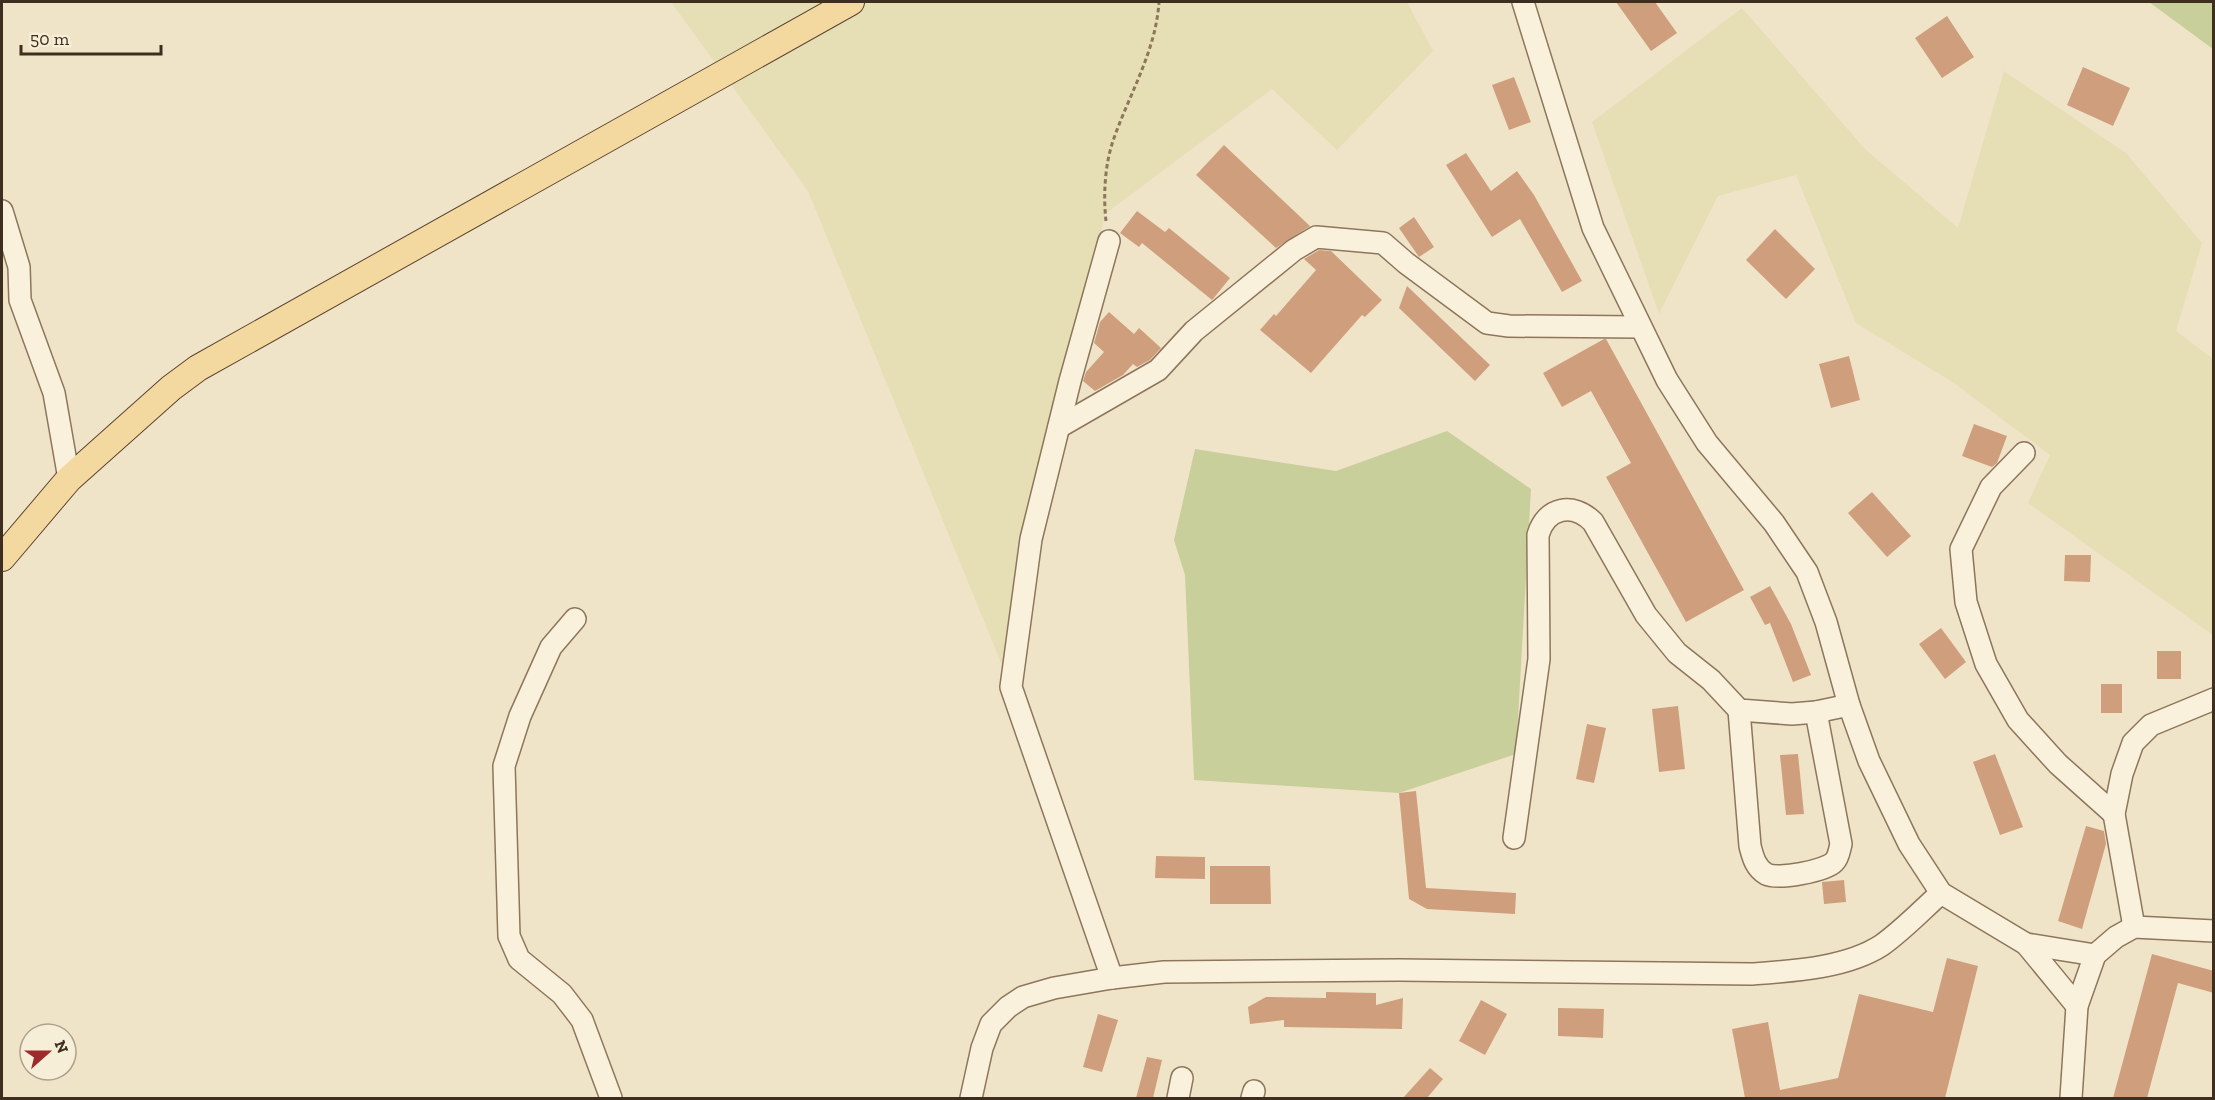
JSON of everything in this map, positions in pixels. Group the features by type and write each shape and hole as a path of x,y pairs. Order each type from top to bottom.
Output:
{"main road":[{"path":"2,558 69,479 171,388 225,352 851,2"}],"street":[{"path":"1523,2 1593,228 1667,380 1707,443 1774,523 1807,572 1826,622 1849,705 1869,761 1910,844 1941,893 2026,944 2077,1006"},
{"path":"2,211 19,267 10,287 20,300 54,393 69,479"},
{"path":"1059,427 1158,370 1194,331 1294,250 1316,237 1383,243 1406,263 1487,322 1509,326 1640,327"},
{"path":"1108,241 1031,539 1011,687 1112,978"},
{"path":"2024,453 1991,487 1961,549 1966,602 1986,664 2018,720 2058,764 2114,814"},
{"path":"1514,838 1539,659 1538,535 1541,523 1551,513 1571,509 1584,513 1593,522 1646,615 1677,653 1711,680 1739,710 1750,846 1755,863 1766,873 1777,878 1828,867 1837,860 1841,844 1816,712"},
{"path":"575,619 551,647 519,716 504,766 509,936 519,959 561,994 582,1020 610,1098"},
{"path":"2134,927 2114,814 2122,774 2133,743 2151,725 2214,699"},
{"path":"1739,710 1792,714 1849,705"},
{"path":"972,1098 982,1048 991,1024 1008,1007 1023,997 1054,988 1164,972 1399,970 1752,974 1803,970 1851,959 1882,945 1941,893"},
{"path":"2071,1098 2077,1006 2095,955 2116,937 2134,927 2214,931"},
{"path":"2026,944 2095,955"},
{"path":"1178,1098 1182,1078"}],"path":[{"path":"1108,241 1105,184 1113,140 1151,47 1159,2"}],"shaded area":[{"path":"671,2 1407,2 1433,51 1337,150 1272,89 1105,214 1011,687 808,191"},
{"path":"1742,8 1865,149 1958,228 2004,71 2126,153 2202,243 2176,331 2213,359 2213,635 2028,503 2050,455 1954,383 1856,323 1796,175 1718,196 1659,314 1592,122"}],"green space":[{"path":"2149,2 2213,2 2213,49"},
{"path":"1447,431 1531,489 1516,754 1399,793 1194,780 1185,575 1174,540 1195,449 1336,471"}],"building":[{"path":"1616,2 1655,2 1677,33 1651,51"},
{"path":"1947,16 1974,57 1942,78 1915,38"},
{"path":"2083,67 2130,88 2113,126 2067,105"},
{"path":"1514,77 1531,122 1509,130 1492,85"},
{"path":"1224,145 1310,226 1276,248 1196,175"},
{"path":"1466,153 1491,191 1517,171 1534,195 1582,281 1562,292 1520,219 1492,237 1446,165"},
{"path":"1137,211 1165,232 1169,228 1230,278 1212,300 1142,243 1139,247 1120,233"},
{"path":"1414,217 1434,247 1419,257 1399,228"},
{"path":"1775,229 1815,269 1786,299 1746,260"},
{"path":"1319,250 1331,251 1382,300 1365,317 1362,315 1311,373 1260,330 1274,314 1276,316 1316,270 1304,259"},
{"path":"1407,286 1490,365 1475,381 1399,308"},
{"path":"1109,312 1134,334 1139,328 1161,348 1150,360 1137,367 1133,364 1123,375 1095,391 1083,381 1086,372 1104,352 1094,343 1100,322"},
{"path":"1604,339 1744,590 1686,622 1606,477 1631,463 1591,391 1562,407 1543,373"},
{"path":"1849,356 1860,400 1831,408 1819,364"},
{"path":"1974,424 2007,436 1997,463 1992,467 1962,456"},
{"path":"1872,492 1911,536 1887,557 1848,513"},
{"path":"2065,555 2091,555 2090,582 2064,581"},
{"path":"1770,586 1791,624 1811,675 1793,682 1770,623 1765,625 1750,597"},
{"path":"1941,628 1966,662 1945,679 1919,644"},
{"path":"2157,651 2181,651 2181,679 2157,679"},
{"path":"2101,684 2122,684 2122,713 2101,713"},
{"path":"1678,706 1685,769 1659,772 1652,709"},
{"path":"1587,724 1606,728 1594,783 1576,779"},
{"path":"1798,754 1804,814 1786,815 1780,755"},
{"path":"1995,754 2023,827 2000,835 1973,762"},
{"path":"1416,791 1426,888 1516,893 1515,914 1427,909 1409,899 1399,793"},
{"path":"2086,826 2104,831 2106,844 2082,929 2058,921"},
{"path":"1156,856 1205,857 1205,879 1155,878"},
{"path":"1210,866 1270,866 1271,904 1210,904"},
{"path":"1844,880 1846,902 1824,904 1822,882"},
{"path":"2152,954 2214,971 2214,993 2178,983 2147,1098 2113,1098"},
{"path":"1947,958 1978,966 1945,1098 1745,1098 1732,1029 1768,1022 1780,1090 1838,1078 1859,994 1933,1012"},
{"path":"1326,992 1376,993 1376,1005 1403,998 1402,1029 1284,1027 1284,1020 1250,1024 1248,1007 1266,997 1326,998"},
{"path":"1481,1000 1507,1014 1485,1055 1459,1041"},
{"path":"1558,1008 1604,1009 1603,1038 1558,1036"},
{"path":"1098,1014 1118,1020 1102,1072 1083,1067"},
{"path":"1147,1057 1162,1060 1153,1098 1136,1098"},
{"path":"1430,1068 1443,1079 1427,1098 1403,1098"}]}
